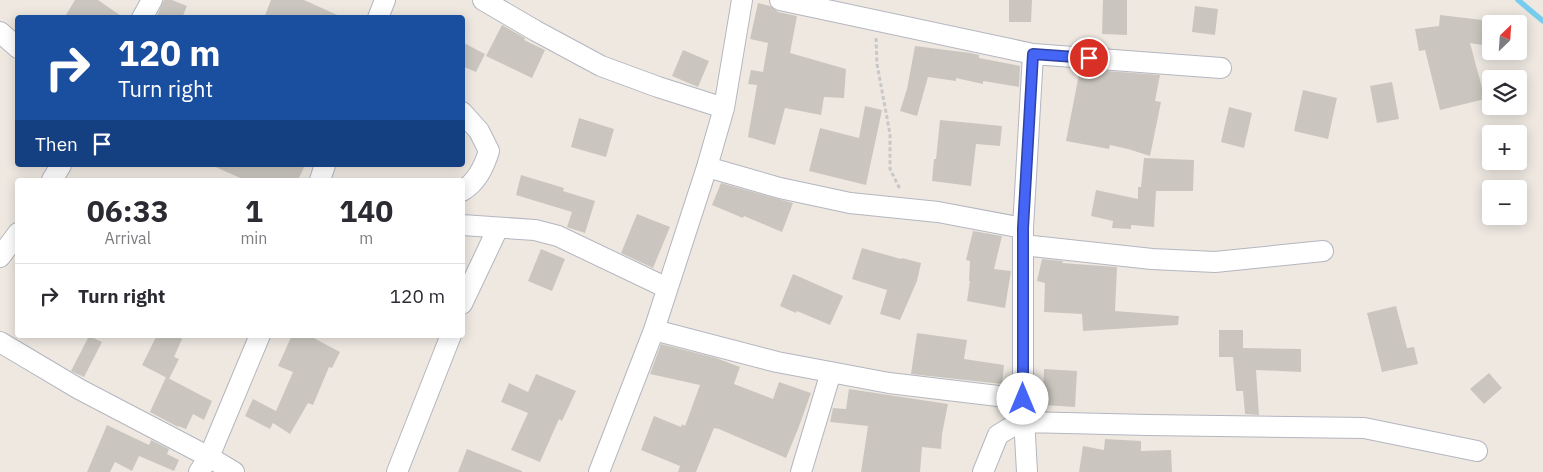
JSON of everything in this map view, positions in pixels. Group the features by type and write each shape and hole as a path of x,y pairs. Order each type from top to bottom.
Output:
{"street":[{"path":"144,15 152,0"},
{"path":"379,15 384,0"},
{"path":"483,0 602,66 658,87 724,108"},
{"path":"599,472 654,330 707,167 724,108 742,0"},
{"path":"780,0 1033,54 1221,68"},
{"path":"0,32 15,45"},
{"path":"1027,472 1023,399 1023,236 1033,54"},
{"path":"465,115 479,131 489,151 484,168 469,187 465,189"},
{"path":"707,167 780,188 850,203 938,212 1023,236 1152,259 1215,262 1323,250"},
{"path":"465,225 535,230 558,236 668,288"},
{"path":"465,298 498,228"},
{"path":"0,257 15,237"},
{"path":"654,330 777,362 889,383 1023,399"},
{"path":"204,465 259,338"},
{"path":"397,472 450,338"},
{"path":"0,342 204,465 234,472"},
{"path":"801,472 831,372"},
{"path":"983,472 998,435 1011,426 1024,422 1148,426 1364,428 1477,451"}],"path":[{"path":"875,20 877,64 890,134 890,169 909,209"}],"building":[{"path":"75,0 98,0 120,15 66,15"},
{"path":"164,0 172,0 187,6 183,15 157,15"},
{"path":"271,0 304,0 337,15 265,15"},
{"path":"1009,0 1032,0 1031,22 1009,22"},
{"path":"1103,0 1127,0 1127,35 1102,34"},
{"path":"758,3 770,6 778,12 797,16 790,53 846,69 844,98 824,97 821,115 785,108 775,145 748,137 757,85 748,84 751,70 763,72 768,43 750,39"},
{"path":"1195,6 1218,9 1215,35 1192,32"},
{"path":"1440,15 1482,20 1482,45 1470,43 1482,88 1482,100 1440,110 1425,50 1419,51 1415,29 1439,26"},
{"path":"502,25 525,38 524,40 545,50 532,78 486,56"},
{"path":"465,44 485,54 476,72 465,67"},
{"path":"915,46 970,53 979,55 979,58 1020,66 1019,87 983,81 983,84 956,78 956,81 928,77 917,116 900,111 907,89"},
{"path":"683,50 709,61 698,87 672,76"},
{"path":"1080,69 1160,75 1155,101 1161,102 1150,156 1110,145 1109,149 1066,141"},
{"path":"1392,82 1399,119 1377,123 1370,86"},
{"path":"1303,90 1337,98 1328,139 1294,131"},
{"path":"865,106 882,110 866,185 809,171 820,128 859,138"},
{"path":"1229,107 1252,113 1244,148 1221,142"},
{"path":"579,118 614,129 606,157 571,147"},
{"path":"940,120 1002,126 1000,146 976,144 971,186 932,181"},
{"path":"1144,158 1194,160 1193,191 1156,191 1154,227 1131,225 1131,229 1112,228 1113,221 1091,216 1096,190 1138,199 1138,187 1141,187"},
{"path":"216,167 304,167 299,178 240,178"},
{"path":"521,175 564,188 563,191 595,201 585,233 567,227 572,212 516,195"},
{"path":"721,183 793,203 782,232 712,205"},
{"path":"637,214 670,227 653,268 621,253"},
{"path":"973,231 1002,236 994,269 1011,271 1005,308 967,301 970,261 966,260"},
{"path":"862,248 921,263 917,281 900,320 880,314 887,290 852,279"},
{"path":"541,249 565,259 552,291 528,281"},
{"path":"1042,259 1063,261 1062,263 1117,267 1115,311 1179,316 1178,325 1083,331 1082,314 1044,312 1045,283 1037,281"},
{"path":"793,274 843,296 830,325 780,306"},
{"path":"1396,306 1407,348 1414,347 1418,364 1382,372 1367,313"},
{"path":"1219,330 1243,330 1243,348 1301,349 1301,372 1256,370 1259,415 1245,414 1243,391 1236,391 1233,357 1219,357"},
{"path":"917,333 967,340 964,359 1004,365 1002,384 911,374"},
{"path":"88,338 102,342 84,377 71,371"},
{"path":"156,338 182,339 174,357 179,359 169,379 142,365"},
{"path":"291,338 314,338 340,352 332,368 329,367 313,405 308,403 290,434 273,423 270,429 245,416 253,399 276,411 293,372 278,366"},
{"path":"661,344 716,358 740,367 734,384 773,399 779,382 811,393 786,458 714,428 696,472 678,472 680,466 641,450 654,416 681,427 682,424 685,426 700,385 650,374"},
{"path":"1044,369 1077,371 1075,407 1043,405"},
{"path":"1489,373 1502,388 1484,404 1470,389"},
{"path":"536,374 576,391 562,421 559,419 540,462 511,450 528,413 501,402 509,383 528,392"},
{"path":"166,377 212,401 204,420 193,414 186,429 178,427 150,412"},
{"path":"849,389 948,404 941,449 922,447 920,472 861,472 868,426 830,422 833,408 846,409"},
{"path":"107,425 149,445 151,440 169,449 167,454 179,460 174,471 139,456 132,471 115,462 110,472 87,472"},
{"path":"1105,439 1141,441 1141,451 1171,450 1172,472 1079,472 1083,446 1104,450"},
{"path":"467,449 522,471 522,472 458,472"}],"waterway":[{"path":"1518,0 1543,21"}],"route":[{"path":"1023,399 1023,228 1033,54 1089,58"}]}
